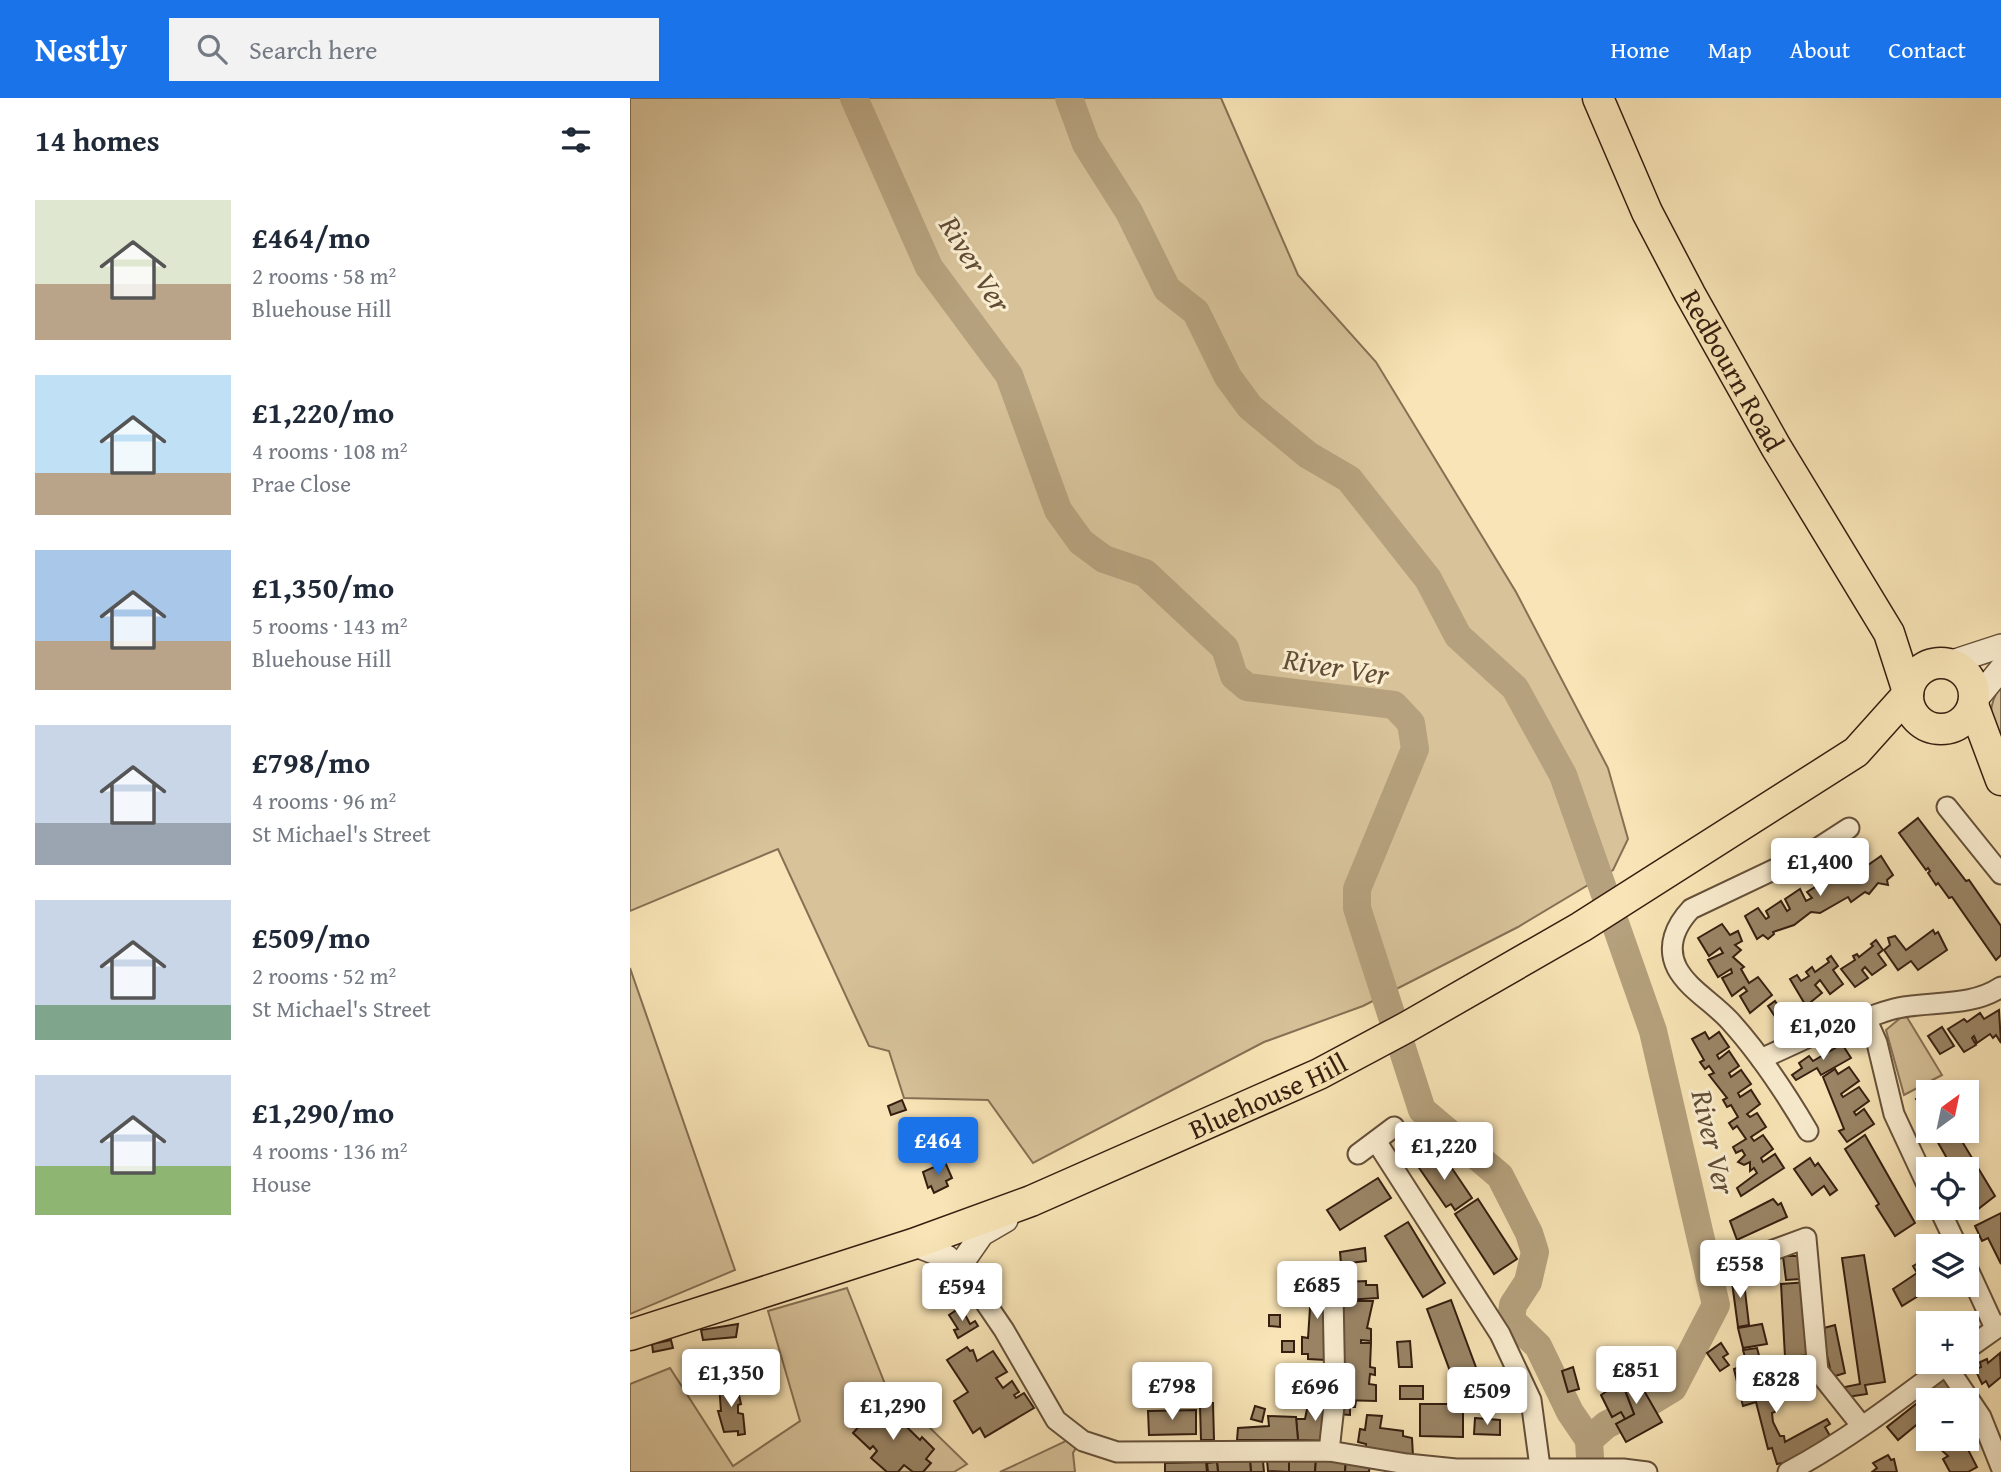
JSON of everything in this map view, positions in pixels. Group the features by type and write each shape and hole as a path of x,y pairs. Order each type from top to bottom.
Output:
{"main road":[{"name":"Redbourn Road","path":"1598,98 1647,212 1690,294 1776,446 1889,633 1908,693"},
{"path":"1889,633 1966,674 1975,692 1974,704 1999,776"},
{"path":"1948,663 1926,667 1917,673 1908,693 1914,715 1999,776"},
{"name":"Bluehouse Hill","path":"630,1335 913,1244 1031,1201 1253,1104 1399,1032 1581,928 1856,752 1908,693"},
{"path":"1937,729 1961,723 1974,704"},
{"name":"Bluehouse Hill","path":"1856,752 1937,729"}],"street":[{"path":"1948,663 2001,646"},
{"path":"1974,704 2001,669"},
{"path":"1947,807 1980,834 2001,874"},
{"path":"1798,1122 1761,1059 1731,1022 1686,980 1677,967 1673,943 1675,931 1691,909 1828,836 1849,828"},
{"path":"1761,1059 1837,1024 1898,1008 1959,1001 1992,993 2001,987"},
{"path":"1866,1018 1877,1043 1894,1114 1916,1161"},
{"path":"1358,1154 1394,1127"},
{"path":"1376,1141 1506,1345 1531,1399 1540,1468"},
{"path":"966,1257 982,1234 1020,1214 1031,1201"},
{"path":"953,1229 972,1272 972,1283"},
{"path":"1746,1260 1806,1238 1818,1371 1861,1425"},
{"path":"913,1244 947,1257 972,1283 1004,1330 1056,1420 1069,1432 1096,1448 1128,1452 1329,1451 1432,1467 1623,1469 1646,1472"},
{"path":"1979,1290 1998,1326 1979,1340"},
{"path":"1329,1451 1335,1397 1333,1293"},
{"path":"1788,1472 1839,1445 1861,1425 1933,1374"},
{"path":"1955,1374 1981,1418 2001,1466"}],"shaded area":[{"path":"630,98 1221,98 1298,275 1376,362 1516,592 1608,768 1628,839 1613,870 1518,927 1363,1006 1264,1042 1033,1163 988,1100 904,1098 889,1051 869,1046 778,849 630,911"},
{"path":"2001,687 2001,747 1991,709"},
{"path":"630,968 735,1270 630,1314"},
{"path":"1905,1014 1942,1075 1932,1080 1916,1080 1916,1089 1904,1095 1886,1030"},
{"path":"847,1288 885,1384 967,1464 954,1472 630,1472 630,1384 670,1368 733,1466 800,1421 768,1311"},
{"path":"1069,1434 1080,1441 1073,1453 1075,1472 1000,1472 1064,1442"}],"building":[{"path":"1918,818 1966,881 1969,880 2001,926 2001,955 1996,960 1952,897 1949,898 1938,883 1936,885 1928,873 1928,868 1926,870 1899,833"},
{"path":"1881,856 1893,875 1887,880 1888,885 1878,883 1869,894 1865,892 1851,902 1848,897 1820,913 1811,912 1794,925 1773,932 1768,939 1763,935 1757,939 1745,916 1758,908 1766,919 1769,917 1766,911 1781,901 1787,911 1790,909 1785,899 1800,889 1806,901 1812,898 1807,892 1838,873 1842,880 1867,860 1868,865"},
{"path":"1722,924 1730,935 1738,931 1742,941 1735,945 1741,950 1733,957 1744,967 1741,969 1749,983 1758,977 1772,995 1750,1013 1740,996 1747,991 1744,987 1732,996 1722,978 1732,973 1731,969 1718,977 1708,960 1723,953 1720,948 1709,956 1698,938"},
{"path":"1933,930 1935,934 1938,932 1947,950 1918,970 1911,961 1898,970 1884,950 1890,945 1888,938 1895,936 1906,950"},
{"path":"1876,940 1883,950 1878,954 1886,965 1872,975 1865,967 1862,970 1868,978 1855,987 1841,969 1855,960 1853,956 1857,954 1859,957 1873,946 1871,944"},
{"path":"1831,956 1838,966 1833,970 1843,984 1830,994 1820,980 1815,985 1822,993 1806,1006 1790,979 1797,975 1801,981 1809,976 1806,972 1812,967 1815,972 1829,962 1827,959"},
{"path":"1775,1001 1781,1010 1774,1015 1768,1006"},
{"path":"1999,1010 2001,1043 1996,1035 1993,1038 1990,1034 1977,1043 1974,1036 1972,1038 1976,1045 1964,1052 1948,1029 1964,1019 1967,1022 1980,1013 1984,1019"},
{"path":"1942,1027 1954,1046 1940,1054 1928,1036"},
{"path":"1705,1032 1709,1039 1719,1032 1729,1047 1717,1055 1719,1059 1729,1051 1739,1066 1729,1073 1731,1077 1741,1070 1751,1084 1738,1093 1740,1097 1751,1090 1760,1104 1747,1114 1750,1117 1757,1113 1766,1127 1751,1137 1754,1141 1763,1135 1773,1149 1761,1158 1763,1162 1775,1154 1784,1168 1741,1196 1737,1188 1757,1173 1754,1168 1750,1171 1750,1162 1744,1165 1738,1162 1745,1155 1742,1150 1736,1153 1733,1147 1746,1139 1737,1126 1733,1129 1729,1123 1738,1117 1731,1105 1727,1107 1723,1100 1727,1098 1709,1075 1714,1073 1709,1066 1705,1069 1700,1062 1704,1060 1692,1039"},
{"path":"1842,1044 1851,1058 1821,1075 1817,1068 1796,1080 1792,1075 1802,1068 1799,1063 1809,1056 1813,1061"},
{"path":"1849,1067 1859,1081 1841,1094 1843,1097 1859,1087 1869,1101 1854,1112 1856,1115 1864,1109 1874,1124 1847,1142 1839,1131 1844,1129 1823,1077 1835,1069 1838,1074"},
{"path":"902,1100 906,1110 891,1115 888,1106"},
{"path":"1865,1135 1915,1223 1895,1236 1845,1149"},
{"path":"1938,1143 1963,1143 1971,1157 1946,1157"},
{"path":"1428,1153 1435,1164 1445,1158 1472,1198 1455,1210 1451,1204 1446,1207 1415,1162"},
{"path":"1810,1158 1815,1166 1818,1163 1837,1190 1830,1195 1824,1186 1812,1195 1794,1169"},
{"path":"945,1162 952,1178 946,1181 948,1186 934,1193 931,1186 928,1188 923,1172"},
{"path":"1979,1170 1995,1196 1979,1208"},
{"path":"1378,1178 1391,1198 1340,1230 1327,1210"},
{"path":"1478,1199 1517,1259 1494,1274 1455,1214"},
{"path":"1773,1199 1778,1205 1781,1203 1787,1217 1737,1240 1730,1221"},
{"path":"2001,1213 2001,1264 1988,1238 1982,1241 1975,1226"},
{"path":"1408,1222 1445,1283 1423,1297 1385,1236"},
{"path":"1365,1248 1366,1261 1341,1264 1340,1252"},
{"path":"1864,1255 1885,1382 1865,1385 1867,1394 1847,1397 1845,1387 1860,1384 1842,1258"},
{"path":"1783,1256 1799,1256 1801,1279 1786,1280"},
{"path":"1743,1274 1749,1325 1738,1327 1731,1275"},
{"path":"1916,1274 1916,1297 1902,1306 1893,1289"},
{"path":"1366,1281 1366,1285 1377,1285 1378,1298 1345,1300 1344,1282"},
{"path":"1808,1282 1812,1355 1785,1357 1781,1284"},
{"path":"1306,1283 1330,1283 1325,1360 1308,1359 1308,1354 1302,1354 1302,1337 1308,1338 1311,1293 1306,1292"},
{"path":"1285,1290 1296,1291 1296,1303 1284,1302"},
{"path":"1451,1300 1481,1381 1457,1390 1427,1309"},
{"path":"1341,1301 1373,1301 1367,1328 1371,1329 1371,1341 1361,1340 1361,1343 1371,1343 1370,1367 1375,1368 1375,1375 1370,1374 1369,1384 1376,1385 1376,1401 1340,1400"},
{"path":"961,1307 970,1324 975,1321 978,1326 958,1338 954,1330 958,1329 949,1315"},
{"path":"1269,1315 1280,1315 1280,1327 1269,1326"},
{"path":"738,1324 736,1337 703,1340 701,1330"},
{"path":"1762,1324 1767,1344 1743,1348 1738,1328"},
{"path":"1835,1325 1845,1373 1832,1377 1822,1334 1825,1333 1824,1328"},
{"path":"671,1340 673,1348 653,1352 652,1344"},
{"path":"1282,1341 1294,1341 1294,1352 1282,1352"},
{"path":"1410,1341 1412,1367 1399,1367 1397,1342"},
{"path":"1721,1343 1728,1354 1723,1357 1729,1365 1720,1371 1707,1353"},
{"path":"967,1347 970,1351 973,1350 977,1361 993,1351 1007,1372 996,1378 1003,1388 1012,1381 1019,1392 1014,1395 1016,1398 1024,1393 1034,1408 985,1437 980,1428 973,1433 954,1401 968,1392 947,1360"},
{"path":"1757,1348 1777,1411 1772,1413 1773,1422 1780,1436 1784,1436 1785,1442 1827,1419 1830,1424 1825,1427 1834,1443 1785,1467 1783,1463 1777,1464 1772,1448 1768,1449 1756,1402 1743,1406 1734,1369 1747,1364 1743,1350"},
{"path":"2000,1353 2001,1377 1989,1387 1986,1381 1982,1384 1977,1374 1980,1362 1987,1359 1988,1363"},
{"path":"1627,1361 1662,1422 1626,1442 1616,1424 1634,1414 1616,1367"},
{"path":"1280,1366 1296,1367 1295,1380 1280,1379"},
{"path":"1573,1367 1579,1389 1568,1392 1562,1371"},
{"path":"1616,1367 1634,1414 1625,1419 1621,1412 1612,1417 1601,1395 1607,1391 1602,1382 1609,1380 1605,1373"},
{"path":"1307,1377 1328,1378 1327,1399 1301,1398 1301,1388 1307,1388"},
{"path":"1944,1377 1951,1388 1928,1388"},
{"path":"736,1382 741,1404 738,1405 738,1413 743,1414 745,1434 738,1435 738,1431 724,1432 718,1411 721,1411 719,1384"},
{"path":"1400,1386 1423,1386 1423,1399 1400,1399"},
{"path":"1287,1398 1298,1399 1297,1407 1286,1407"},
{"path":"1340,1400 1356,1401 1355,1407 1350,1407 1350,1415 1338,1414"},
{"path":"1315,1401 1332,1402 1327,1441 1298,1440 1296,1419 1305,1419 1307,1409 1314,1410"},
{"path":"881,1402 920,1440 922,1437 934,1449 926,1459 931,1463 923,1472 913,1472 904,1465 898,1472 887,1472 871,1458 877,1451 873,1446 870,1449 853,1433"},
{"path":"1204,1403 1213,1403 1214,1440 1201,1440 1200,1406 1204,1406"},
{"path":"1420,1404 1463,1404 1463,1437 1420,1436"},
{"path":"1916,1404 1916,1425 1898,1440 1887,1427"},
{"path":"1255,1406 1265,1409 1262,1422 1251,1419"},
{"path":"1196,1410 1196,1434 1149,1435 1148,1411"},
{"path":"1367,1415 1382,1416 1380,1428 1403,1431 1403,1436 1412,1438 1413,1456 1366,1448 1366,1444 1358,1442 1360,1429 1365,1430"},
{"path":"1268,1416 1296,1417 1298,1440 1237,1440 1238,1428 1269,1426"},
{"path":"1475,1418 1500,1420 1500,1435 1474,1434"},
{"path":"1942,1451 1969,1451 1977,1467 1968,1472 1950,1472 1943,1459 1948,1456"},
{"path":"1888,1455 1891,1460 1894,1459 1897,1472 1872,1472 1877,1468 1873,1463"},
{"path":"1289,1459 1316,1459 1315,1472 1289,1472"},
{"path":"1289,1459 1289,1472 1268,1471 1267,1460"},
{"path":"1316,1459 1346,1459 1345,1472 1315,1472"},
{"path":"1346,1459 1370,1463 1369,1472 1345,1472"},
{"path":"1250,1461 1263,1461 1264,1472 1251,1472"},
{"path":"1250,1461 1251,1472 1218,1472 1217,1462"},
{"path":"1206,1462 1207,1472 1165,1472 1165,1463"},
{"path":"1217,1462 1218,1472 1208,1472 1207,1463"}],"waterway":[{"name":"River Ver","path":"854,98 929,267 1009,375 1058,510 1081,542 1104,559 1145,573 1225,648 1234,676 1247,687 1394,705 1411,723 1415,749 1357,889 1357,908 1422,1110 1500,1176 1529,1233 1535,1252 1528,1282 1513,1305 1511,1320 1538,1346 1570,1412 1589,1440"},
{"name":"River Ver","path":"1069,98 1086,144 1129,212 1167,289 1196,312 1228,377 1250,407 1308,455 1349,479 1428,579 1458,636 1515,688 1563,775 1653,1031 1716,1305 1673,1388 1650,1402"},
{"name":"River Ver","path":"1590,1458 1589,1440 1606,1425 1633,1411"}]}
